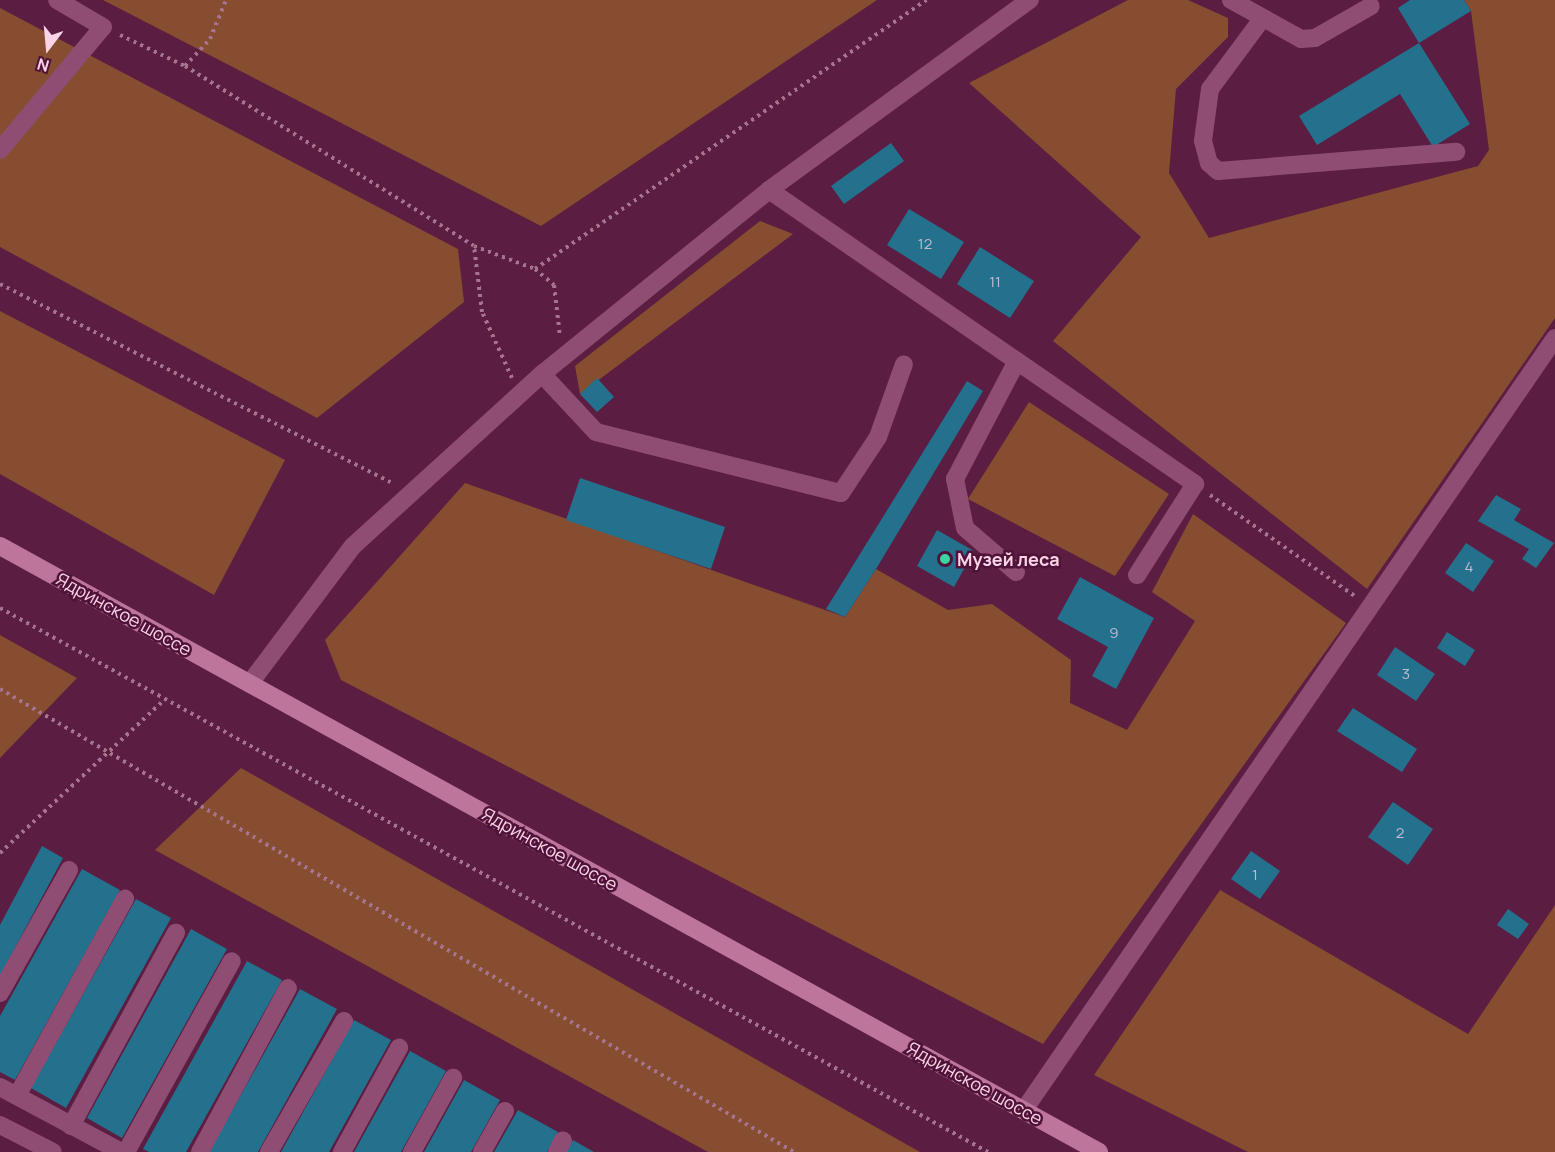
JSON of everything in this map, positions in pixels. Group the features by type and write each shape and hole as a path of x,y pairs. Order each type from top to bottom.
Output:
{"main road":[{"name":"Ядринское шоссе","path":"0,546 1099,1152"}],"street":[{"path":"0,150 103,27 57,0"},
{"path":"250,683 353,546 414,494 542,374 769,190 1030,0"},
{"path":"1232,0 1284,34 1315,38 1371,6"},
{"path":"1262,20 1210,89 1203,141 1209,163 1218,171 1456,152"},
{"path":"769,190 1195,484 1137,575"},
{"path":"1024,1110 1555,338"},
{"path":"1016,572 965,528 955,479 1017,361"},
{"path":"542,374 597,432 841,493 878,437 904,364"},
{"path":"0,993 69,870"},
{"path":"17,1096 125,899"},
{"path":"71,1126 176,933"},
{"path":"126,1152 232,961"},
{"path":"200,1152 288,988"},
{"path":"269,1152 344,1021"},
{"path":"342,1152 399,1048"},
{"path":"412,1152 453,1078"},
{"path":"0,1087 121,1152"},
{"path":"482,1152 505,1111"},
{"path":"0,1125 53,1152"}],"path":[{"path":"185,66 210,39 226,0"},
{"path":"535,269 926,0"},
{"path":"103,27 185,66 474,246 535,269 554,285 563,357"},
{"path":"474,246 482,312 520,395"},
{"path":"0,284 414,494"},
{"path":"1195,484 1370,607"},
{"path":"0,608 988,1152"},
{"path":"0,689 794,1152"},
{"path":"0,853 164,700"}],"shaded area":[{"path":"103,0 877,0 541,226"},
{"path":"1128,0 1188,0 1228,18 1228,37 1176,89 1169,173 1209,238 1478,166 1489,150 1471,11 1464,0 1555,0 1555,318 1367,589 1053,341 1141,237 969,83"},
{"path":"0,8 458,249 464,302 317,418 0,247"},
{"path":"760,221 793,234 580,394 575,366"},
{"path":"0,311 285,460 214,595 0,474"},
{"path":"1029,402 1169,494 1115,576 968,499"},
{"path":"465,483 845,617 876,569 948,610 992,604 1071,660 1070,703 1127,730 1195,621 1152,592 1193,514 1346,623 1043,1044 341,680 325,640"},
{"path":"0,635 77,678 0,758"},
{"path":"241,768 920,1152 708,1152 155,850"},
{"path":"1220,890 1468,1034 1555,905 1555,1152 1248,1152 1094,1075"}],"building":[{"path":"1410,0 1464,0 1471,11 1419,43 1398,8"},
{"path":"1419,43 1470,124 1433,147 1400,94 1317,145 1299,116"},
{"path":"891,143 904,161 844,204 831,186"},
{"path":"909,209 964,242 941,279 887,245"},
{"path":"980,247 1034,281 1010,318 957,284"},
{"path":"597,378 614,397 597,412 580,394"},
{"path":"967,381 983,391 876,569 845,617 826,609"},
{"path":"580,478 725,527 711,569 566,520"},
{"path":"1496,495 1521,509 1514,520 1554,543 1536,568 1522,559 1529,549 1478,521"},
{"name":"Музей леса","path":"937,530 974,551 954,587 917,566"},
{"path":"1466,543 1494,561 1473,592 1445,573"},
{"path":"1080,577 1154,618 1116,689 1092,676 1108,647 1057,619"},
{"path":"1447,632 1475,650 1465,666 1437,648"},
{"path":"1395,647 1435,674 1416,701 1377,675"},
{"path":"1353,708 1417,749 1402,772 1337,731"},
{"path":"1393,802 1433,829 1408,865 1368,837"},
{"path":"42,846 63,858 0,976 0,925"},
{"path":"1251,851 1280,871 1260,899 1231,879"},
{"path":"82,869 120,890 15,1080 0,1072 0,1016"},
{"path":"136,899 171,918 66,1108 31,1088"},
{"path":"1508,909 1529,924 1518,939 1497,925"},
{"path":"191,929 227,949 122,1138 87,1118"},
{"path":"247,961 282,980 186,1152 149,1152 143,1149"},
{"path":"300,989 337,1009 258,1152 209,1152"},
{"path":"354,1020 391,1040 329,1152 281,1152"},
{"path":"410,1051 446,1071 401,1152 354,1152"},
{"path":"464,1080 500,1100 471,1152 424,1152"},
{"path":"518,1110 558,1132 547,1152 494,1152"},
{"path":"573,1140 594,1152 566,1152"}],"place":[{"name":"Музей леса","path":"945,559"}]}
